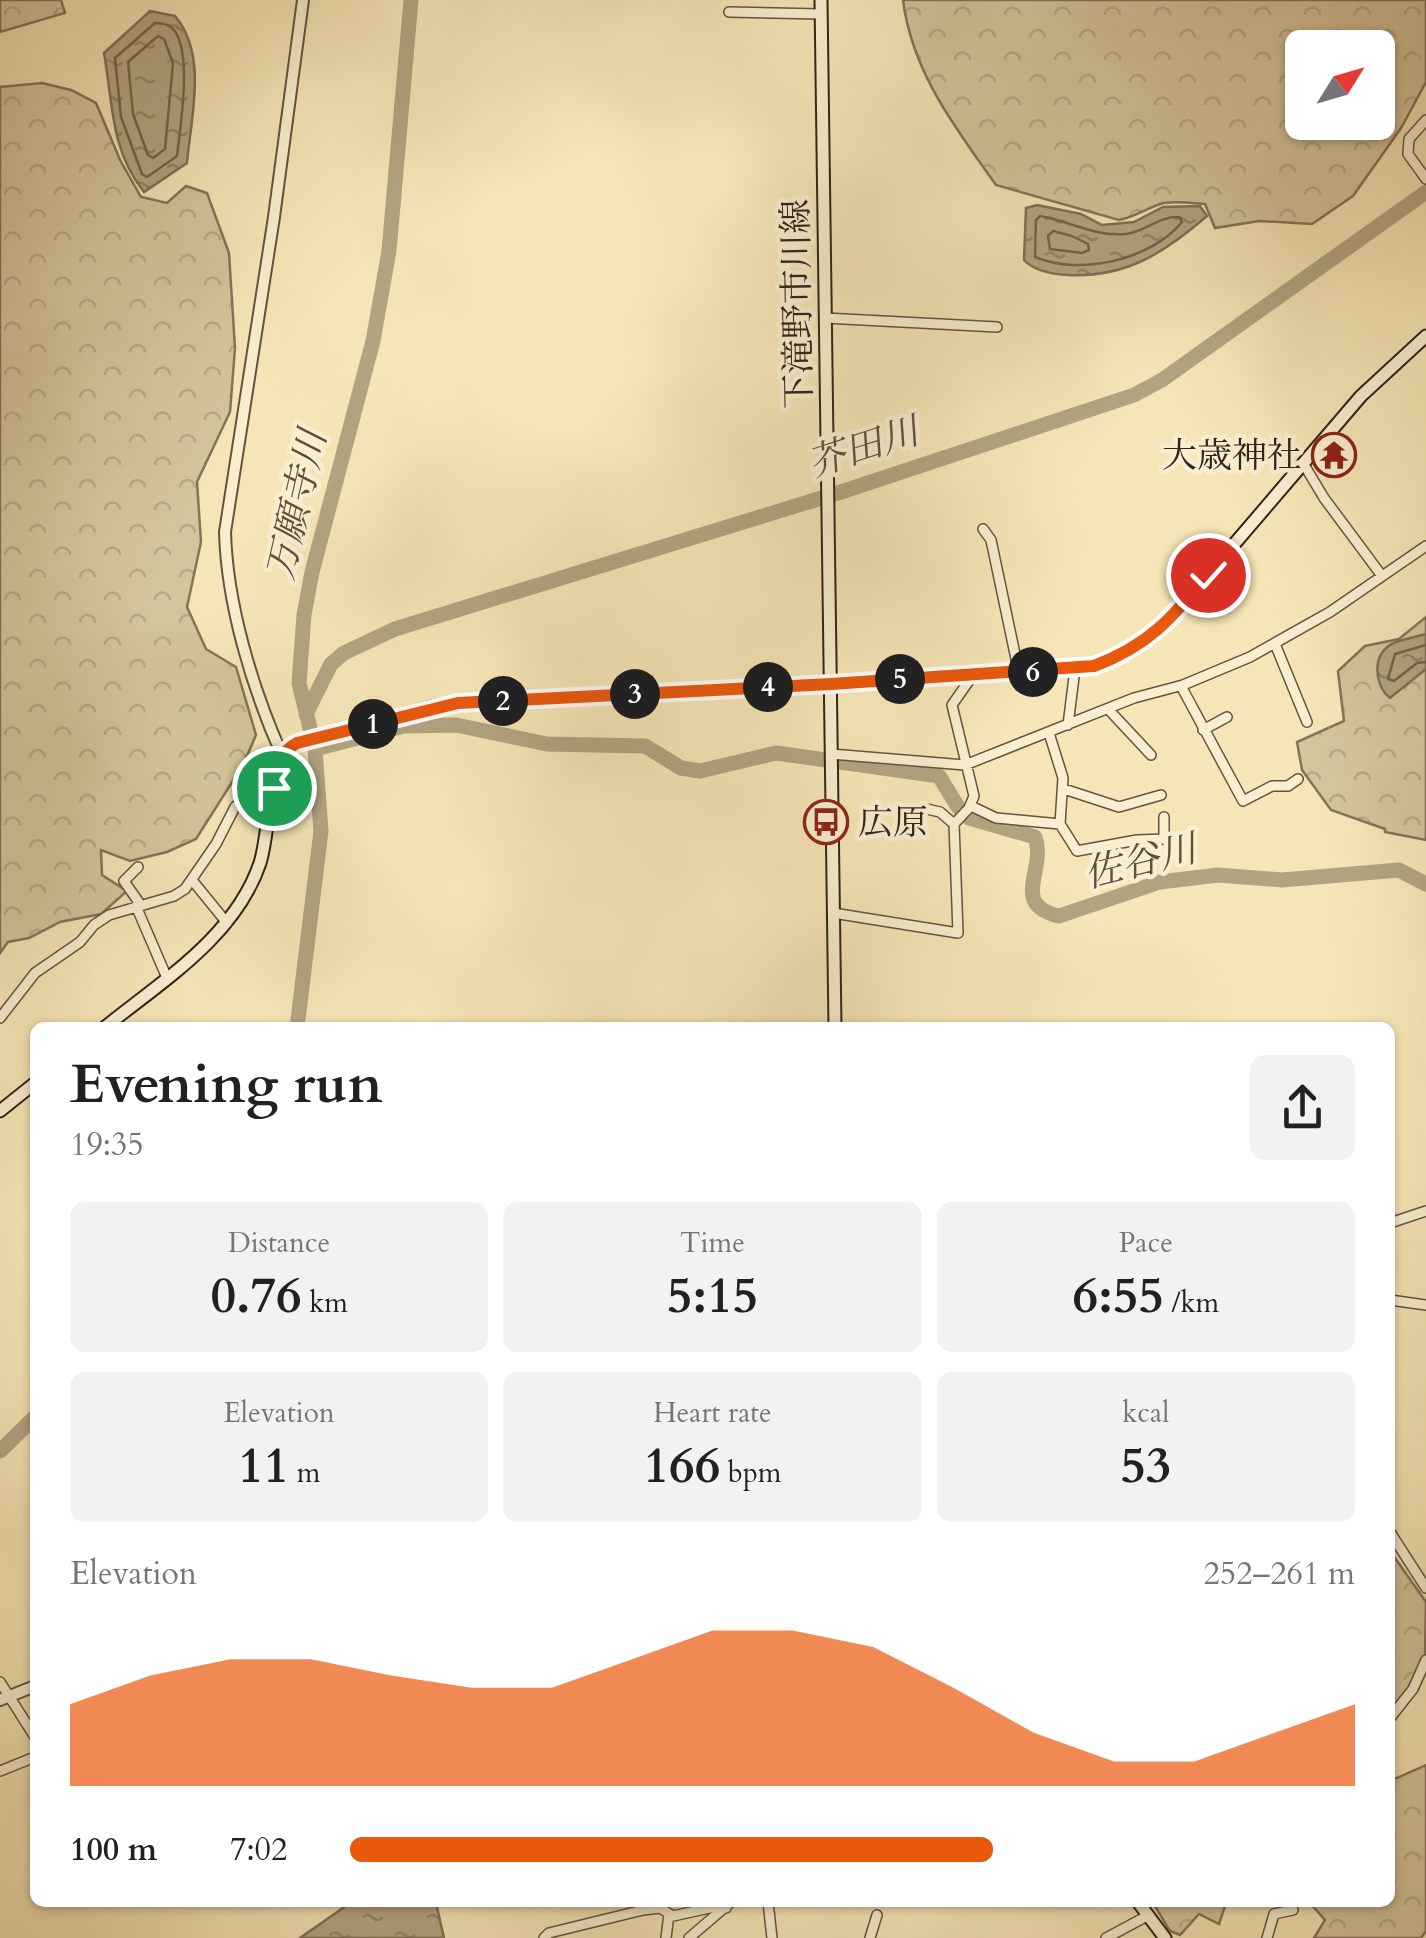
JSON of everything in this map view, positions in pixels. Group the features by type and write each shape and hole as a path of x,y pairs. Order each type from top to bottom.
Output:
{"main road":[{"name":"下滝野市川線","path":"822,0 835,1022"},
{"path":"112,1022 228,923 259,866 268,834 276,770 287,748 458,703 1075,669 1123,655 1148,640 1171,618 1361,396 1426,336"},
{"path":"0,1111 30,1087"},
{"path":"1142,1907 1166,1938"}],"street":[{"path":"282,755 233,607 226,566 226,532 303,0"},
{"path":"729,12 821,14"},
{"path":"1426,120 1409,138 1408,154 1426,179"},
{"path":"825,318 997,327"},
{"path":"1303,463 1382,576"},
{"path":"983,529 991,540 1019,672"},
{"path":"831,760 965,764 1108,708 1181,686 1275,644 1330,612 1426,546"},
{"path":"1275,644 1307,722"},
{"path":"1068,725 1075,669"},
{"path":"833,913 958,932 954,824 971,806 974,796 952,705 972,676"},
{"path":"1181,686 1242,800 1272,786 1288,786 1298,779"},
{"path":"1108,708 1151,755"},
{"path":"1202,730 1227,716"},
{"path":"1049,733 1064,790 1060,824 1076,850 1137,840 1164,840 1164,817"},
{"path":"0,1018 36,973 80,942 94,925 108,915 174,896 192,880 235,807 276,770"},
{"path":"1064,790 1119,806 1161,795"},
{"path":"971,806 996,818 1060,824"},
{"path":"922,808 940,812 954,824"},
{"path":"1101,846 1103,866"},
{"path":"138,866 124,881 138,905 167,978"},
{"path":"192,880 228,923"},
{"path":"1395,1221 1426,1211"},
{"path":"1395,1301 1426,1305"},
{"path":"1395,1540 1426,1588"},
{"path":"1395,1712 1413,1690 1426,1660"},
{"path":"0,1682 5,1698 30,1730"},
{"path":"5,1698 30,1688"},
{"path":"0,1771 30,1760"},
{"path":"544,1938 642,1910 660,1908 673,1916 719,1907"},
{"path":"690,1938 727,1907"},
{"path":"769,1907 772,1938"},
{"path":"1268,1938 1274,1914 1293,1910"},
{"path":"666,1938 669,1914"},
{"path":"870,1938 877,1915"},
{"path":"1106,1938 1149,1915"}],"green space":[{"path":"0,0 61,0 65,13 0,32"},
{"path":"903,0 1426,0 1426,82 1395,136 1395,30 1285,30 1285,140 1393,140 1353,196 1312,224 1259,221 1215,228 1205,204 1179,202 1159,204 1119,220 996,185 938,98 916,51"},
{"path":"42,83 71,90 96,103 141,197 167,203 186,186 207,193 229,253 235,348 230,412 197,482 201,542 187,607 206,649 236,667 256,735 243,765 196,839 167,852 130,861 101,850 102,875 127,891 101,914 60,922 29,938 8,942 0,953 0,87"},
{"path":"1426,617 1426,840 1385,832 1331,810 1302,770 1297,742 1344,721 1338,671 1365,646 1399,639"},
{"path":"1395,1558 1426,1602 1425,1658 1395,1708"},
{"path":"1426,1765 1426,1931 1421,1938 1314,1938 1325,1920 1314,1907 1395,1907 1395,1779"},
{"path":"1155,1907 1225,1907 1219,1924 1199,1914 1180,1935 1170,1931"}],"water":[{"path":"150,11 175,16 185,32 195,86 187,163 144,192 119,142 104,53"},
{"path":"1037,205 1081,214 1102,225 1134,222 1163,207 1200,206 1207,216 1143,260 1108,272 1067,275 1049,273 1024,260 1026,208"},
{"path":"1426,634 1426,669 1390,698 1378,678 1381,654 1394,643"},
{"path":"344,1907 437,1907 444,1938 300,1938"}],"waterway":[{"name":"万願寺川","path":"298,1022 321,831 315,749 299,683 304,615 373,341 389,251 411,0"},
{"name":"芥田川","path":"306,714 331,664 344,653 395,629 841,492 1134,395 1162,380 1426,192"},
{"name":"佐谷川","path":"315,749 404,726 456,725 547,744 645,746 681,768 700,771 776,753 939,776 969,818 1035,837 1033,894 1044,911 1059,916 1160,882 1218,875 1282,880 1399,870 1426,884"},
{"name":"万願寺川","path":"0,1451 30,1422"}],"place":[{"name":"大歳神社","path":"1334,455"},
{"name":"広原","path":"826,822"}],"route":[{"path":"274,788 278,761 287,748 297,743 458,703 1094,666 1148,640 1208,575"}]}
